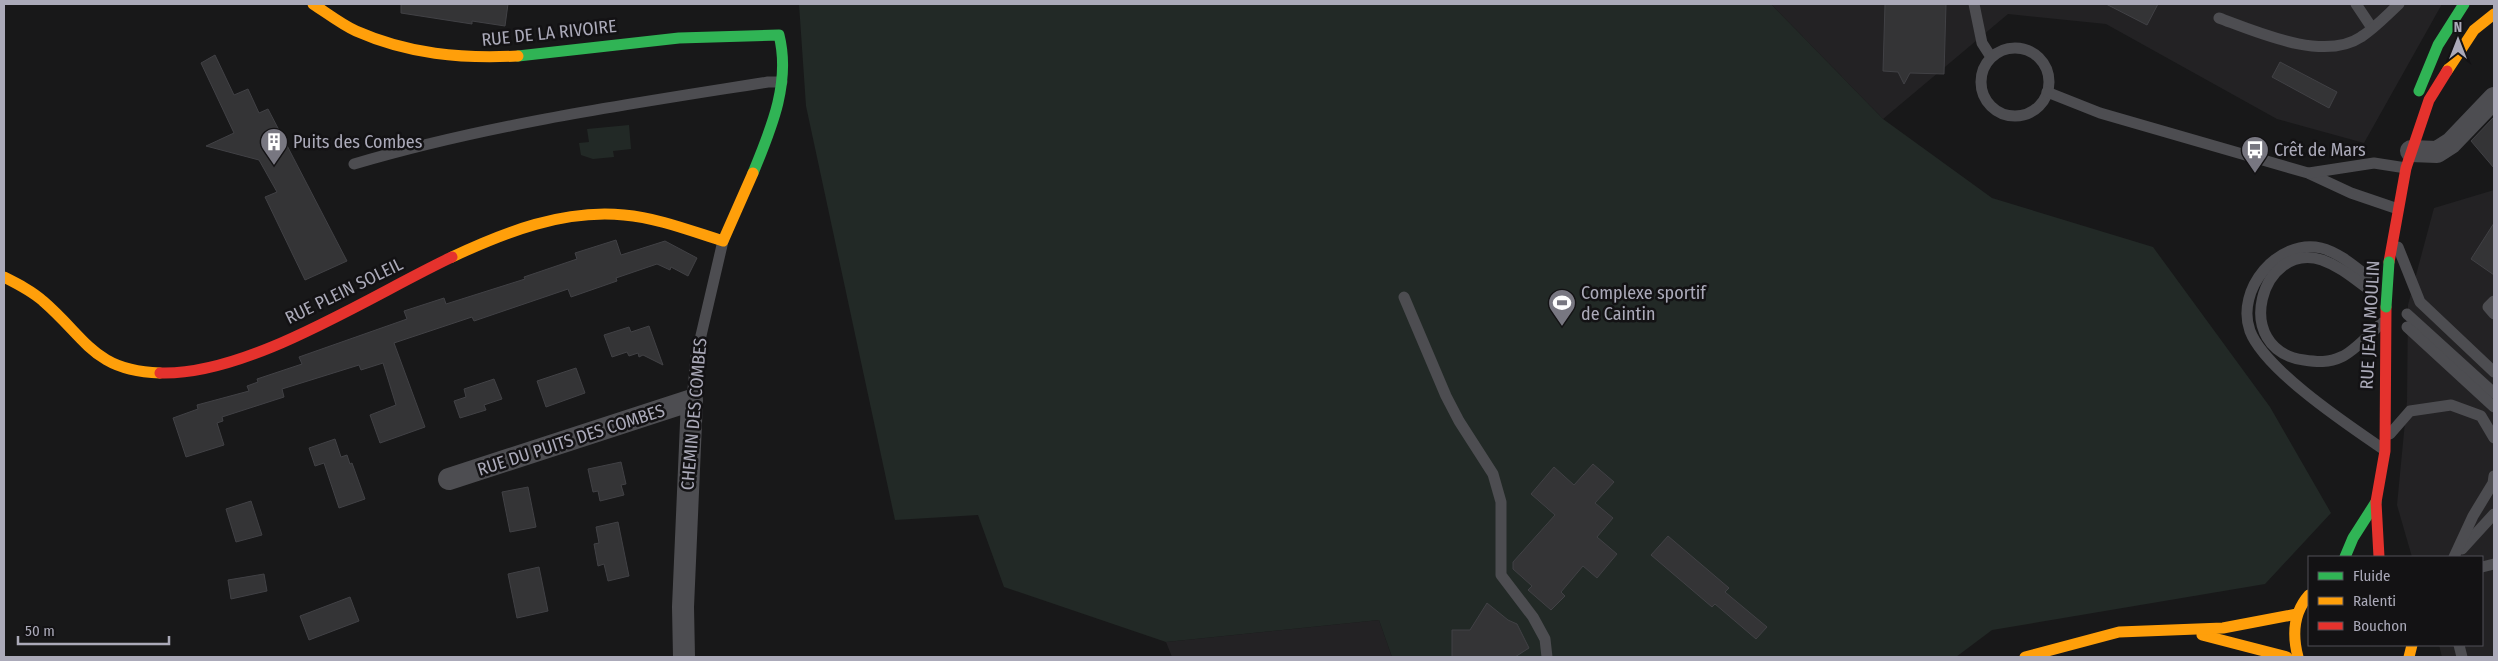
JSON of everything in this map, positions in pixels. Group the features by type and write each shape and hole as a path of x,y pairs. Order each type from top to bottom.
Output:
{"street":[{"name":"RUE JEAN MOULIN","path":"2379,556 2376,502 2384,446 2386,308 2389,262 2408,159 2414,110 2426,68 2455,16 2464,4"},
{"name":"RUE DE LA RIVOIRE","path":"327,8 356,33 392,47 465,59 506,57 667,38 779,35"},
{"name":"RUE JEAN MOULIN","path":"2408,159 2429,100 2474,30 2494,14"},
{"name":"CHEMIN DES COMBES","path":"723,241 752,175 782,82 784,57 779,35"},
{"path":"2408,159 2437,152 2450,143 2494,98"},
{"name":"RUE PLEIN SOLEIL","path":"4,277 44,302 76,338 96,355 114,365 144,373 174,372 254,354 493,240 555,219 592,214 630,215 666,223 723,241"},
{"name":"CHEMIN DES COMBES","path":"684,657 683,598 692,400"},
{"name":"RUE DU PUITS DES COMBES","path":"449,479 692,400"},
{"name":"RUE JEAN MOULIN","path":"2345,556 2353,538 2376,502"},
{"path":"2298,657 2294,646 2294,630 2297,614 2308,597"},
{"path":"2025,657 2119,632 2223,628 2297,614"},
{"path":"2179,629 2287,657"}],"lane":[{"path":"1974,4 1982,43 1991,57"},
{"path":"2356,4 2372,28"},
{"path":"2220,18 2280,40 2329,48 2360,38 2399,4"},
{"path":"2015,48 2027,50 2038,57 2046,67 2049,80 2047,92 2041,103 2032,111 2020,116 2008,115 1996,110 1987,102 1982,91 1980,79 1984,67 1991,57 2002,50 2015,48"},
{"path":"354,164 416,146 640,102 768,82 782,82"},
{"path":"2047,92 2100,113 2308,174 2351,193 2398,209"},
{"path":"2308,174 2408,159"},
{"path":"2394,236 2420,302 2494,372"},
{"name":"CHEMIN DES COMBES","path":"692,400 696,357 723,241"},
{"path":"2366,276 2347,261 2321,248 2297,249 2271,261 2251,288 2247,309 2250,330 2262,350 2298,386 2384,446 2410,411 2451,405 2481,416 2494,438"},
{"path":"2366,288 2341,268 2320,259 2303,258 2288,264 2276,272 2264,288 2260,308 2261,322 2266,336 2277,349 2297,359 2320,363 2342,357 2386,320"},
{"path":"1404,297 1446,396 1459,421 1493,474 1501,502 1501,575 1545,639 1547,657"},
{"path":"2494,301 2488,307 2494,314"},
{"path":"2407,314 2494,393"},
{"path":"2407,327 2494,407"},
{"path":"2454,556 2473,516 2493,483 2494,476"},
{"path":"2455,556 2494,514"}],"shaded area":[{"name":"Complexe sportif de Caintin","path":"799,4 1771,4 1883,119 1992,198 2153,247 2270,407 2331,513 2265,584 1992,630 1956,657 1392,657 1379,620 1166,642 1004,587 978,515 895,520 806,106"},
{"path":"1771,4 2442,4 2364,143 2277,119 2106,24 2008,14 1883,119"},
{"path":"629,125 631,149 613,151 614,157 593,159 581,155 579,143 589,142 587,129"},
{"path":"2494,190 2494,657 2442,657 2439,646 2483,646 2483,556 2412,556 2397,505 2407,401 2408,305 2434,208"},
{"path":"1379,620 1392,657 1172,657 1166,642"}],"building":[{"path":"401,4 508,4 505,26 472,21 472,24 401,13"},
{"path":"1885,4 1946,4 1944,74 1910,73 1904,84 1898,72 1883,71"},
{"path":"2106,4 2158,4 2147,25"},
{"name":"Puits des Combes","path":"215,55 234,95 248,89 259,113 268,109 347,261 305,280 265,197 277,192 259,160 206,146 234,133 201,63"},
{"path":"2280,62 2337,92 2329,108 2272,77"},
{"path":"2494,117 2494,168 2471,141"},
{"path":"2494,223 2494,275 2471,259"},
{"path":"616,240 621,255 665,241 697,258 688,276 671,267 670,270 657,264 616,278 617,281 571,297 568,289 474,321 472,317 394,343 425,427 380,443 370,415 396,405 383,363 361,370 359,365 282,389 284,397 222,417 223,421 217,423 224,445 186,457 173,418 198,409 197,405 249,391 247,386 258,382 257,379 302,364 299,357 407,319 404,311 444,298 446,304 525,279 524,277 577,259 575,253"},
{"path":"649,326 663,365 643,355 639,357 638,353 629,356 627,352 612,357 604,335 629,327 631,332"},
{"path":"576,368 585,393 546,407 537,381"},
{"path":"494,379 502,399 484,405 486,410 460,418 454,401 466,397 464,389"},
{"path":"335,439 341,457 347,455 350,464 352,463 365,499 339,508 324,463 315,466 309,448"},
{"path":"621,462 626,484 621,485 624,495 600,501 598,491 593,492 588,469"},
{"path":"1593,464 1614,482 1595,503 1613,518 1597,537 1617,554 1597,578 1583,566 1561,592 1565,596 1551,610 1528,590 1532,586 1513,569 1513,562 1555,515 1531,494 1554,467 1574,485"},
{"path":"528,487 536,527 510,532 502,492"},
{"path":"251,501 262,535 236,542 226,509"},
{"path":"618,522 629,576 608,581 604,564 598,566 594,544 599,543 596,527"},
{"path":"1668,536 1729,588 1725,592 1767,627 1756,639 1715,604 1712,607 1651,555"},
{"path":"539,567 548,611 517,618 508,574"},
{"path":"264,574 267,591 231,599 228,580"},
{"path":"350,597 359,621 309,640 300,616"},
{"path":"1487,603 1508,620 1517,624 1529,648 1515,657 1452,657 1452,630 1470,630"}],"traffic: fast":[{"path":"2419,91 2438,45 2464,4"},
{"path":"518,56 679,38 779,35 783,71 781,88 772,123 753,173"},
{"path":"2386,307 2389,262"},
{"path":"2345,556 2353,538 2376,502"}],"traffic: slow":[{"path":"313,4 356,31 395,45 435,53 476,57 518,56"},
{"path":"2447,71 2474,30 2494,14"},
{"path":"452,257 493,239 535,224 557,219 602,214 649,219 723,241 753,173"},
{"path":"4,277 39,297 82,340 106,359 120,366 138,371 160,373"},
{"path":"2298,657 2295,624 2300,609 2308,596"},
{"path":"2025,657 2119,632 2223,628 2297,614"},
{"path":"2202,635 2287,657"},
{"path":"2409,657 2412,646"}],"traffic: jam":[{"path":"2389,262 2406,168 2429,100 2447,71"},
{"path":"160,373 195,370 232,361 270,348 452,257"},
{"path":"2379,556 2376,502 2385,451 2386,307"}],"place":[{"name":"Puits des Combes","path":"274,166"},
{"name":"Crêt de Mars","path":"2255,174"},
{"name":"Complexe sportif de Caintin","path":"1562,327"}]}
